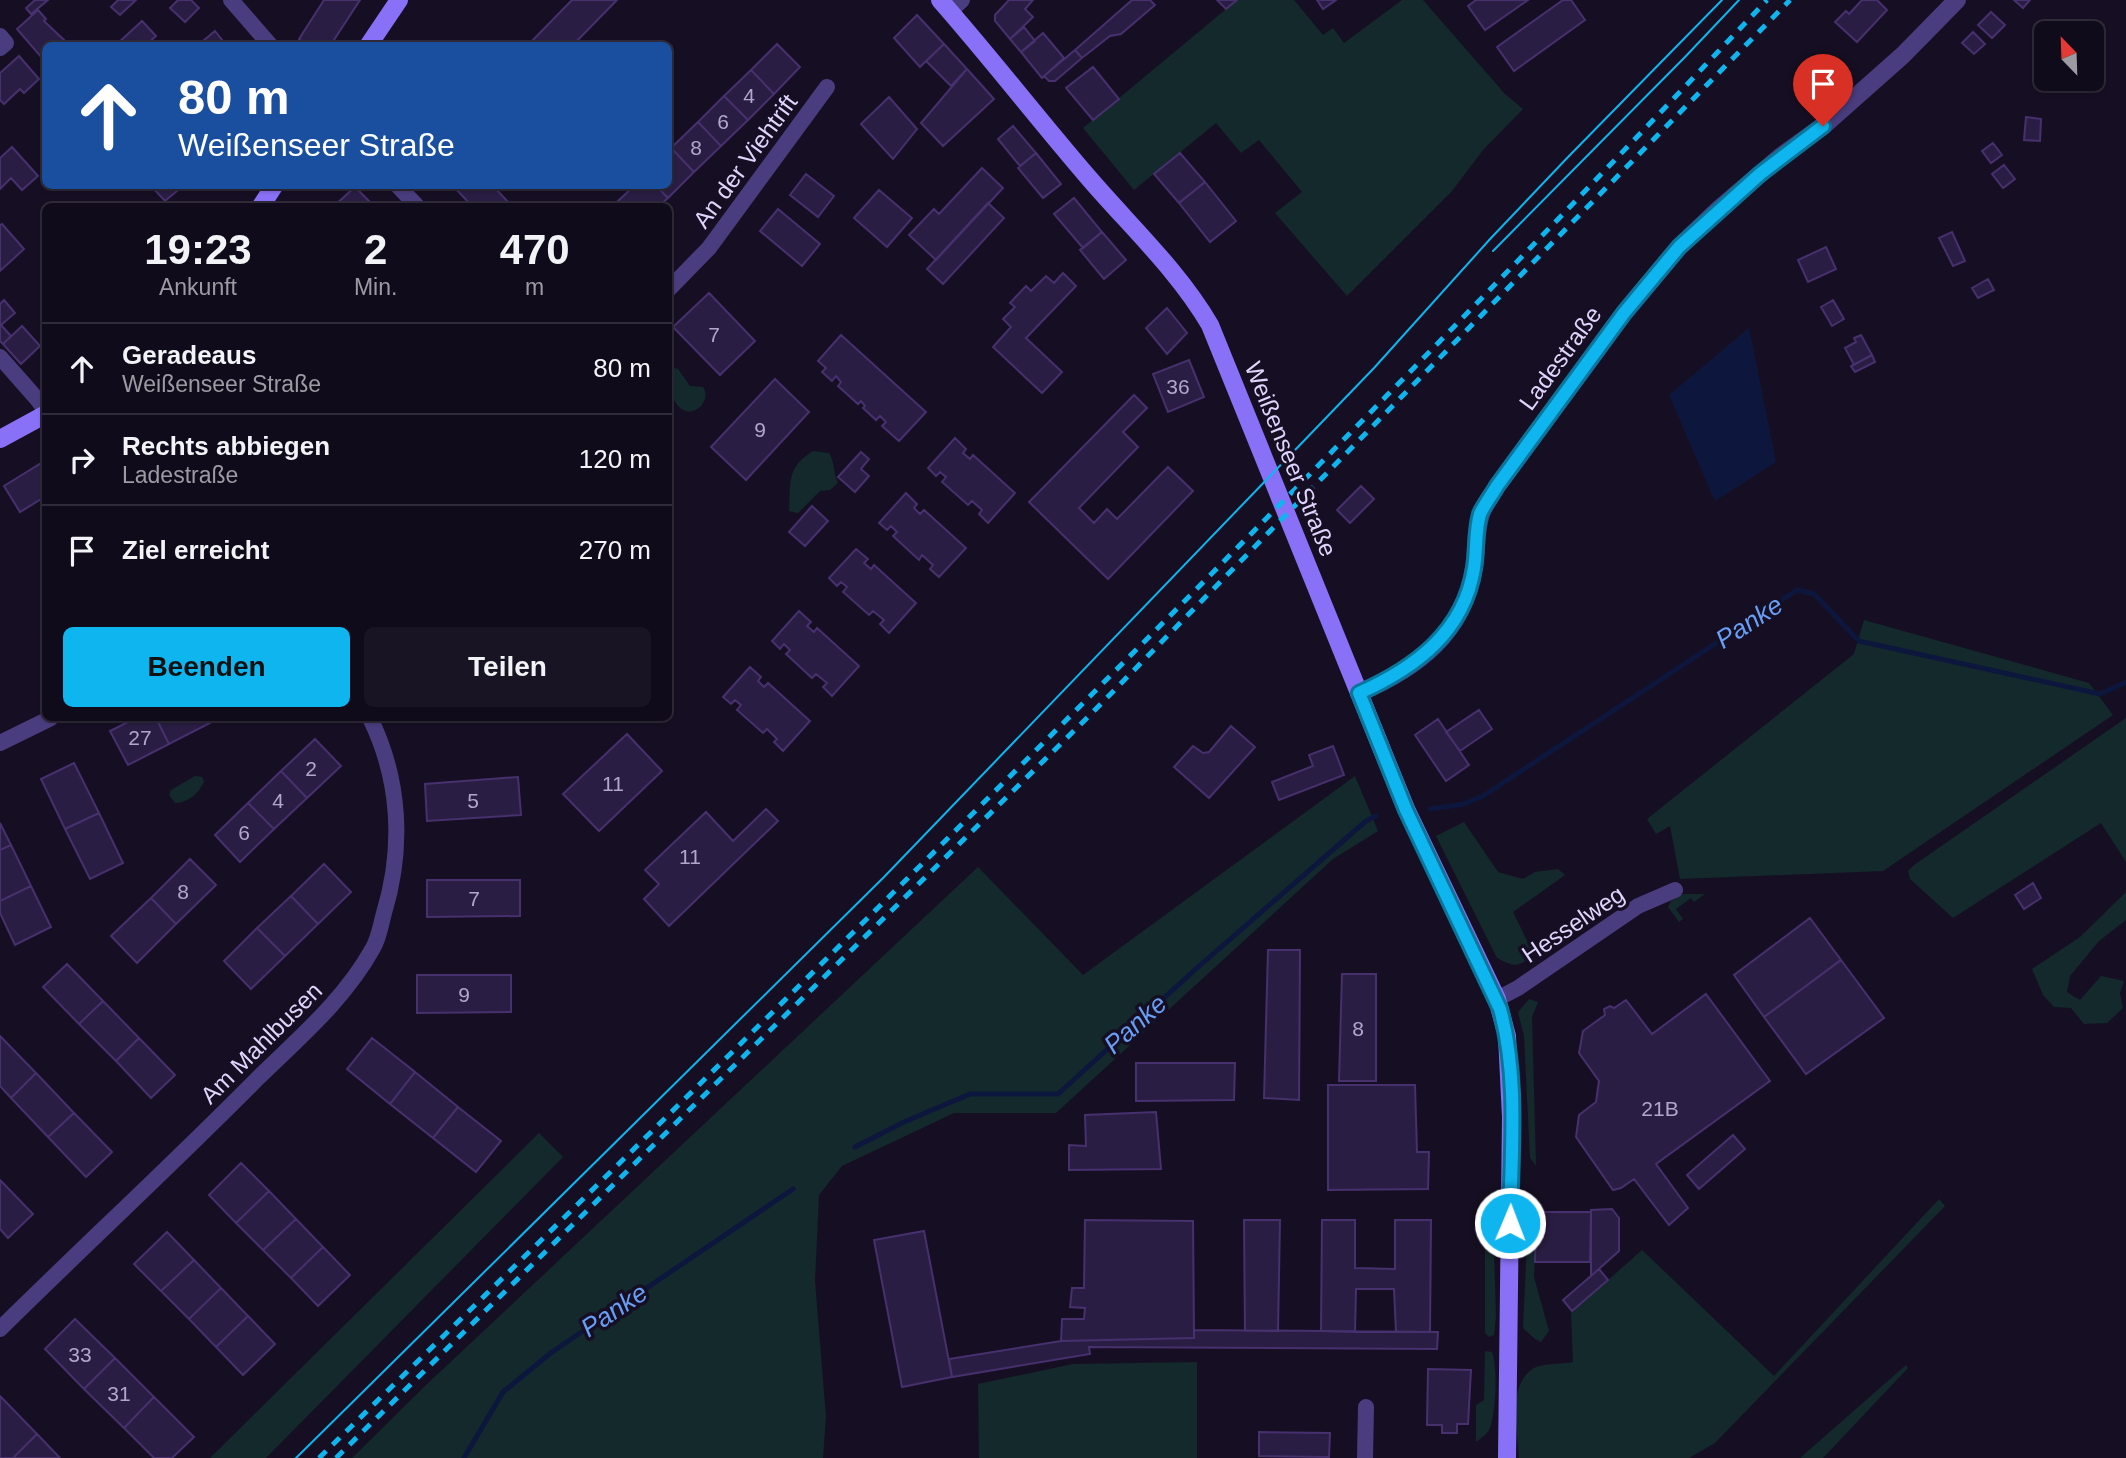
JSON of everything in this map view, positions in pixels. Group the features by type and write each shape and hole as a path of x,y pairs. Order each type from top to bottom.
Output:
{"main road":[{"path":"372,42 399,0"},
{"name":"Weißenseer Straße","path":"951,4 1088,177 1160,258 1205,316 1406,810 1497,999 1507,1036 1511,1097 1507,1458"},
{"path":"0,439 42,415"}],"street":[{"path":"231,0 268,42"},
{"name":"Ladestraße","path":"1359,693 1407,669 1432,649 1452,626 1468,597 1475,567 1481,513 1497,486 1624,313 1679,247 1730,199 1780,157 1823,126 1903,55 1957,0"},
{"path":"0,36 6,43 0,48"},
{"name":"An der Viehtrift","path":"672,286 709,247 827,87"},
{"path":"401,189 414,203"},
{"path":"0,357 42,408"},
{"path":"0,743 45,721"},
{"name":"Am Mahlbusen","path":"0,1329 338,999 374,946 391,889 398,832 396,804 389,774 371,721"},
{"name":"Hesselweg","path":"1497,999 1528,982 1638,906 1675,890"},
{"path":"1365,1458 1366,1408"}],"green space":[{"path":"1237,0 1294,0 1323,35 1333,28 1344,43 1402,0 1423,0 1505,94 1523,109 1483,150 1452,191 1347,296 1275,213 1302,192 1259,140 1241,153 1216,123 1134,190 1083,128"},
{"path":"672,367 678,369 690,386 703,387 706,395 698,409 691,411 683,410 676,403 672,391"},
{"path":"813,451 829,453 838,483 830,490 820,491 798,513 789,511 790,484 794,470 804,457"},
{"path":"1864,620 2089,683 2113,715 1883,871 1680,879 1670,826 1656,834 1647,819 1854,654"},
{"path":"2126,718 2126,862 2101,823 1953,918 1910,879 1908,871 1914,865"},
{"path":"195,776 202,777 204,782 199,790 189,799 175,803 169,795 171,790"},
{"path":"1355,776 1378,831 1333,859 1056,1113 954,1113 842,1166 819,1195 815,1281 826,1417 823,1458 352,1458 426,1385 978,867 1083,975"},
{"path":"1464,822 1498,872 1523,879 1535,872 1558,869 1565,875 1513,912 1534,955 1520,964 1513,965 1497,958 1436,836"},
{"path":"2126,892 2126,920 2099,941 2070,976 2067,992 2080,1000 2101,976 2124,981 2120,993 2123,1008 2107,1023 2084,1024 2071,1008 2054,1007 2043,995 2032,969 2080,937"},
{"path":"1683,894 1705,894 1694,902 1691,898 1676,909 1683,919 1679,922 1668,907 1671,901"},
{"path":"1529,999 1538,1002 1532,1017 1536,1166 1530,1158 1524,1036 1518,1012"},
{"path":"539,1133 563,1157 266,1458 210,1458"},
{"path":"1529,1199 1534,1202 1536,1212 1534,1277 1549,1331 1541,1342 1523,1328"},
{"path":"1939,1199 1945,1206 1715,1443 1689,1458 1519,1458 1516,1409 1520,1385 1525,1376 1538,1366 1573,1362 1571,1313 1642,1250 1774,1376"},
{"path":"1485,1210 1493,1217 1496,1316 1494,1335 1489,1337 1485,1333"},
{"path":"1485,1351 1492,1352 1494,1359 1495,1403 1489,1430 1476,1442 1476,1405 1484,1400"},
{"path":"1197,1362 1197,1458 979,1458 978,1384 1073,1364"},
{"path":"1906,1365 1908,1368 1823,1458 1800,1458"}],"water":[{"path":"1749,328 1776,462 1715,501 1669,395"}],"building":[{"path":"35,0 48,0 31,14 26,8"},
{"path":"118,0 136,0 120,15 111,7"},
{"path":"178,0 191,0 199,8 185,22 170,8"},
{"path":"324,0 360,0 333,42 303,42 299,39"},
{"path":"572,0 617,0 576,42 531,42"},
{"path":"1009,0 1033,0 1025,9 1033,17 1010,39 995,21 995,15"},
{"path":"1132,0 1150,0 1155,5 1121,34 1110,36 1082,58 1075,50"},
{"path":"1217,0 1237,0 1226,9"},
{"path":"1317,0 1336,0 1323,9"},
{"path":"1476,0 1528,0 1485,30 1468,6"},
{"path":"1563,0 1571,0 1585,20 1514,71 1497,47"},
{"path":"1862,0 1877,0 1887,10 1857,42 1835,22 1846,11 1849,14"},
{"path":"2014,0 2030,0 2023,8"},
{"path":"38,10 46,19 44,21 64,40 42,42 42,58 17,29"},
{"path":"1991,12 2005,25 1992,38 1978,25"},
{"path":"917,15 944,44 920,67 894,38"},
{"path":"142,21 156,36 149,42 119,42"},
{"path":"1024,27 1035,41 1021,52 1010,39"},
{"path":"215,31 224,42 202,42"},
{"path":"1973,32 1985,44 1974,54 1962,43"},
{"path":"1043,33 1064,58 1042,78 1021,52"},
{"path":"777,44 800,67 774,94 751,70"},
{"path":"944,44 967,69 951,86 926,61"},
{"path":"1075,50 1082,58 1055,81 1049,81 1044,76"},
{"path":"19,56 39,79 24,93 20,89 4,104 0,100 0,73"},
{"path":"1093,67 1119,99 1093,120 1066,88"},
{"path":"967,69 994,99 943,146 921,123"},
{"path":"751,70 774,94 748,120 724,96"},
{"path":"724,96 748,120 721,146 698,122"},
{"path":"889,97 917,129 893,159 861,124"},
{"path":"2026,117 2041,119 2040,141 2024,140"},
{"path":"698,122 721,146 694,172 672,147"},
{"path":"1013,126 1036,153 1020,166 998,139"},
{"path":"1993,143 2002,155 1991,163 1982,151"},
{"path":"12,147 38,176 22,190 11,178 0,189 0,158"},
{"path":"672,149 694,172 668,198 659,189 672,189"},
{"path":"1036,153 1061,184 1043,198 1018,168"},
{"path":"1180,153 1205,182 1179,203 1154,174"},
{"path":"2004,165 2015,179 2003,188 1992,174"},
{"path":"982,168 1003,188 936,260 909,235 934,209 939,214"},
{"path":"806,174 834,196 818,217 790,195"},
{"path":"1205,182 1236,221 1210,242 1179,203"},
{"path":"154,189 179,189 165,201"},
{"path":"353,189 357,189 371,203 337,203"},
{"path":"456,189 496,189 509,203 469,203"},
{"path":"631,189 659,189 668,198 662,203 618,201"},
{"path":"879,190 912,218 887,247 854,218"},
{"path":"1074,198 1102,232 1083,248 1054,214"},
{"path":"988,203 1004,218 943,284 927,269"},
{"path":"778,209 820,244 802,266 760,231"},
{"path":"2,224 24,249 0,271 0,225"},
{"path":"1102,232 1126,260 1104,279 1080,250"},
{"path":"1952,232 1965,261 1953,266 1939,238"},
{"path":"1826,247 1836,269 1808,282 1798,260"},
{"path":"1063,273 1076,286 1026,338 1062,372 1042,393 993,347 1011,327 1003,319 1015,307 1010,303 1026,286 1031,291 1046,276 1054,283"},
{"path":"1988,279 1994,290 1978,298 1972,288"},
{"path":"709,293 755,341 720,375 673,327"},
{"path":"4,300 15,313 1,325 11,336 3,344 0,341 0,304"},
{"path":"1833,300 1844,319 1832,326 1821,307"},
{"path":"1167,308 1187,333 1167,354 1146,328"},
{"path":"22,326 40,346 21,364 3,344"},
{"path":"841,335 926,412 899,441 882,426 886,422 880,416 876,420 863,408 865,406 861,401 858,404 838,386 841,382 836,376 832,381 822,372 826,368 818,361"},
{"path":"1861,335 1872,355 1854,365 1845,348 1856,342 1854,338"},
{"path":"1872,355 1875,362 1855,372 1851,366"},
{"path":"1189,360 1204,397 1168,412 1153,374"},
{"path":"775,379 809,412 746,480 711,447"},
{"path":"1134,395 1147,408 1123,432 1138,447 1079,508 1094,523 1107,509 1117,519 1168,467 1193,491 1108,579 1029,502"},
{"path":"955,438 966,449 963,453 970,459 973,455 1015,493 988,523 979,514 982,510 972,501 968,505 942,482 946,477 940,472 936,476 928,468"},
{"path":"861,452 869,459 861,469 869,476 855,492 838,477"},
{"path":"42,462 42,498 20,512 4,486"},
{"path":"1361,486 1374,499 1350,523 1337,510"},
{"path":"906,493 917,504 914,508 920,514 924,510 966,548 939,577 930,569 933,565 922,555 919,560 893,536 897,532 891,526 887,530 879,523"},
{"path":"812,506 828,521 805,546 789,532"},
{"path":"856,549 868,559 864,563 871,569 874,565 916,603 889,633 880,624 884,620 873,611 869,615 843,592 847,587 841,582 837,586 829,578"},
{"path":"799,611 811,622 807,626 814,632 817,628 859,666 832,696 823,687 827,683 816,674 812,678 786,654 790,650 784,644 780,649 772,641"},
{"path":"750,667 761,677 758,681 764,687 768,683 810,721 783,751 774,742 777,739 767,729 763,733 737,710 741,705 735,700 731,704 723,697"},
{"path":"1479,710 1492,729 1460,751 1446,732"},
{"path":"1438,719 1469,765 1446,781 1415,735"},
{"path":"130,721 158,721 169,744 128,765 110,731"},
{"path":"158,721 209,721 210,723 169,744"},
{"path":"1231,726 1255,747 1209,798 1174,767 1193,746 1203,753 1209,752"},
{"path":"627,734 662,771 599,831 563,794"},
{"path":"315,739 341,766 307,798 281,771"},
{"path":"1333,746 1344,775 1279,800 1272,782 1313,766 1309,755"},
{"path":"74,763 99,813 65,829 41,779"},
{"path":"281,771 307,798 274,829 248,803"},
{"path":"518,777 521,815 427,821 425,784"},
{"path":"248,803 274,829 240,862 215,835"},
{"path":"766,809 778,821 669,926 644,899 659,884 645,870 706,812 733,841"},
{"path":"99,813 123,863 90,879 65,829"},
{"path":"0,823 11,845 0,850"},
{"path":"11,845 31,886 0,901 0,850"},
{"path":"190,859 216,885 176,924 151,898"},
{"path":"324,864 351,892 318,924 291,896"},
{"path":"427,880 520,880 520,916 427,917"},
{"path":"2033,883 2041,898 2024,909 2015,895"},
{"path":"31,886 51,927 15,945 0,913 0,901"},
{"path":"291,896 318,924 285,956 257,928"},
{"path":"151,898 176,924 137,963 111,936"},
{"path":"1810,918 1841,960 1764,1017 1734,975"},
{"path":"257,928 285,956 251,989 224,961"},
{"path":"1268,950 1300,950 1299,1100 1264,1098"},
{"path":"1841,960 1884,1018 1806,1074 1764,1017"},
{"path":"67,964 103,1001 79,1024 43,987"},
{"path":"1342,974 1376,974 1376,1081 1339,1081"},
{"path":"417,975 511,975 511,1012 417,1013"},
{"path":"1706,994 1770,1081 1656,1164 1688,1208 1669,1225 1634,1179 1613,1190 1576,1137 1579,1115 1596,1102 1599,1081 1579,1053 1583,1031 1605,1015 1604,1009 1610,1006 1614,1008 1626,1000 1652,1034"},
{"path":"103,1001 139,1038 116,1061 79,1024"},
{"path":"0,1036 36,1073 11,1098 0,1086"},
{"path":"139,1038 175,1075 151,1098 116,1061"},
{"path":"372,1038 415,1072 390,1104 347,1069"},
{"path":"1136,1063 1235,1063 1234,1100 1136,1101"},
{"path":"415,1072 458,1107 433,1138 390,1104"},
{"path":"36,1073 74,1113 48,1137 11,1098"},
{"path":"1328,1085 1415,1085 1417,1152 1429,1152 1428,1189 1328,1190"},
{"path":"458,1107 501,1141 476,1172 433,1138"},
{"path":"1156,1112 1161,1169 1069,1170 1069,1145 1086,1146 1085,1115"},
{"path":"74,1113 112,1152 86,1177 48,1137"},
{"path":"1733,1135 1745,1149 1699,1189 1687,1175"},
{"path":"241,1163 269,1191 236,1223 209,1195"},
{"path":"0,1180 33,1214 8,1238 0,1229"},
{"path":"269,1191 296,1219 263,1250 236,1223"},
{"path":"1612,1209 1619,1218 1619,1251 1591,1276 1591,1210"},
{"path":"1536,1212 1591,1212 1590,1262 1535,1262"},
{"path":"296,1219 323,1247 291,1278 263,1250"},
{"path":"1085,1220 1193,1221 1194,1338 1061,1341 1062,1319 1084,1319 1085,1308 1070,1307 1072,1288 1084,1288"},
{"path":"1244,1220 1280,1220 1278,1331 1245,1331"},
{"path":"1322,1220 1355,1220 1355,1268 1395,1269 1395,1220 1431,1220 1430,1332 1396,1332 1394,1289 1356,1289 1355,1332 1321,1331"},
{"path":"924,1231 952,1377 902,1387 874,1240"},
{"path":"167,1232 194,1260 161,1291 134,1264"},
{"path":"323,1247 350,1275 318,1306 291,1278"},
{"path":"194,1260 221,1288 189,1319 161,1291"},
{"path":"1599,1269 1608,1280 1572,1311 1563,1300"},
{"path":"221,1288 248,1316 216,1347 189,1319"},
{"path":"248,1316 275,1344 243,1375 216,1347"},
{"path":"75,1319 115,1358 84,1389 45,1349"},
{"path":"1194,1330 1438,1332 1437,1349 1089,1347 1090,1354 952,1377 949,1359 1061,1341 1194,1338"},
{"path":"115,1358 154,1397 124,1428 84,1389"},
{"path":"1428,1369 1471,1370 1468,1424 1457,1424 1457,1433 1442,1433 1442,1425 1427,1425"},
{"path":"0,1396 37,1434 13,1458 0,1458"},
{"path":"154,1397 194,1437 172,1458 154,1458 124,1428"},
{"path":"1259,1432 1330,1433 1329,1457 1259,1456"},
{"path":"37,1434 60,1458 13,1458"}],"waterway":[{"name":"Panke","path":"1430,809 1464,804 1483,796 1797,590 1814,594 1859,641 2100,694 2126,682"},
{"name":"Panke","path":"855,1147 904,1122 970,1094 1058,1094 1197,968 1366,821 1376,816"},
{"name":"Panke","path":"464,1458 503,1392 552,1352 793,1189"}],"tram line":[{"path":"296,1458 884,877 1374,368 1569,156 1722,0"},
{"path":"1493,251 1739,0"}],"railway":[{"path":"319,1458 868,917 1231,554 1590,186 1767,0"},
{"path":"336,1458 1090,715 1790,0"}],"route":[{"path":"1510,1223 1511,1097 1507,1036 1500,1009 1406,810 1359,693 1407,669 1432,649 1452,626 1468,597 1475,567 1481,513 1497,486 1624,313 1679,247 1720,208 1780,157 1823,126"}]}
